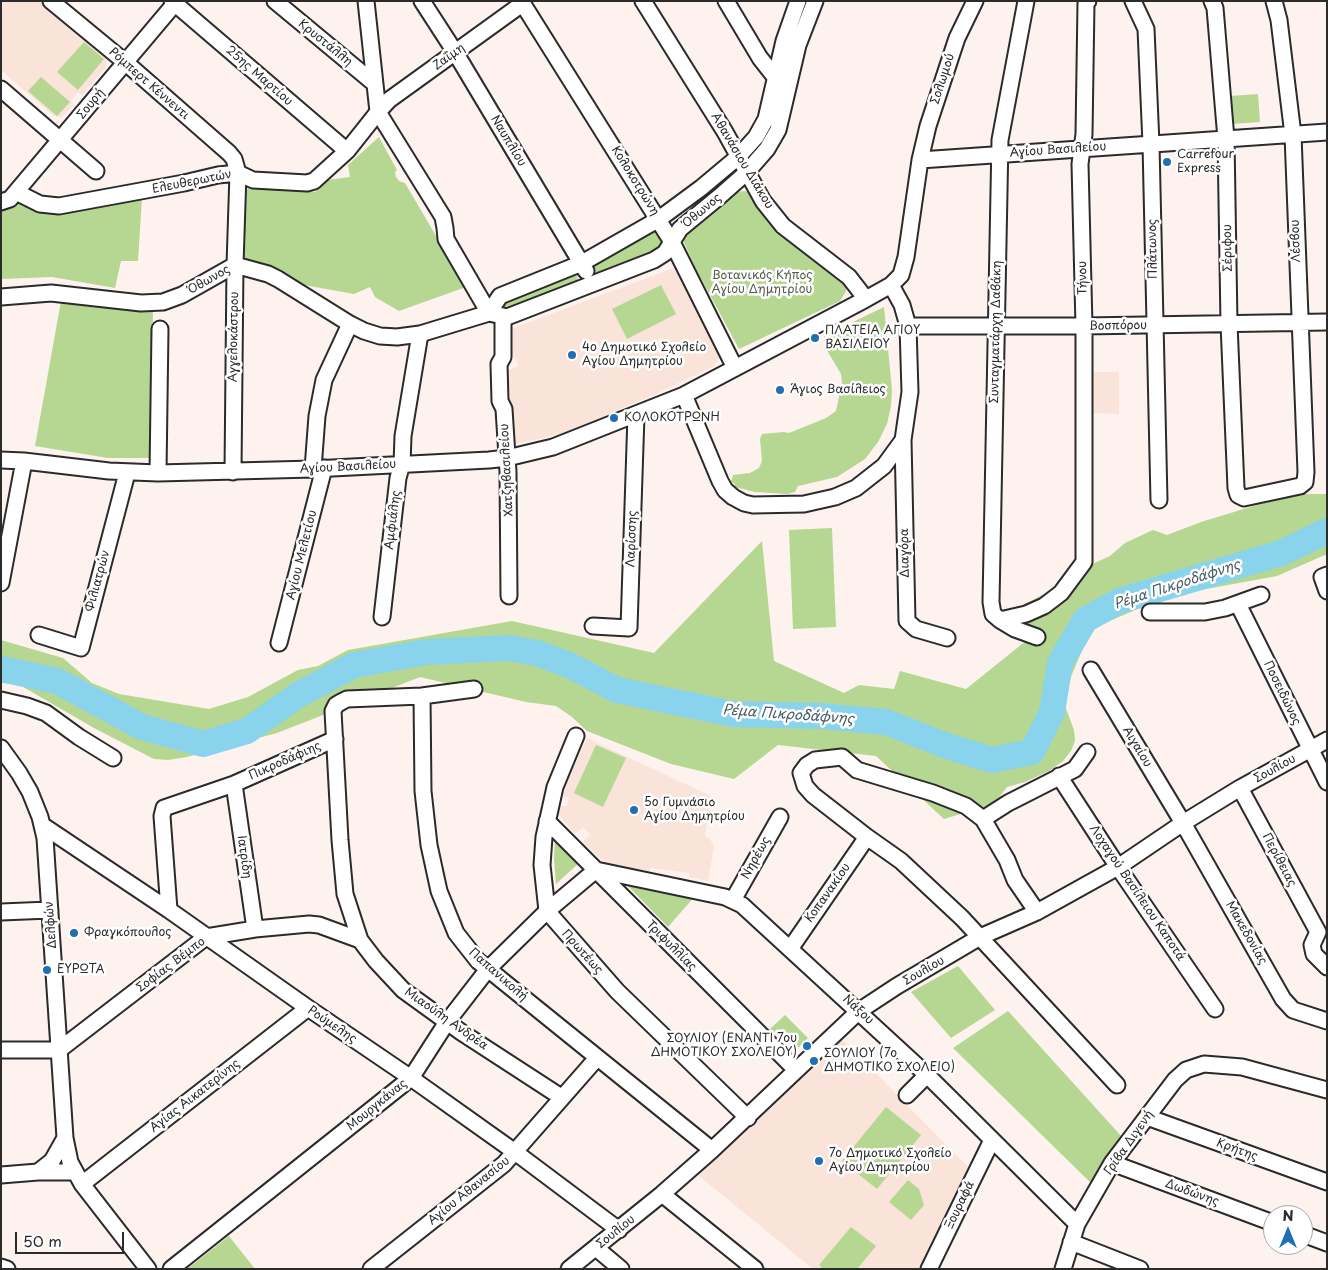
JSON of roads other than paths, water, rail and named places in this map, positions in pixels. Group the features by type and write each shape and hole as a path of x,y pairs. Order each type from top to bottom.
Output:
{"street":[{"name":"Ρόμπερτ Κέννεντι","path":"51,1 229,152 234,159 238,173"},
{"name":"Κρυστάλλη","path":"274,1 375,84"},
{"path":"366,1 378,112 442,217 446,239 496,315"},
{"name":"Ναυπλίου","path":"422,1 455,52 593,283"},
{"name":"Αθανάσιου Διάκου","path":"643,1 725,132 763,201 783,226 849,277 866,299"},
{"path":"726,1 760,58 775,77"},
{"name":"Όθωνος","path":"496,315 500,296 582,264 659,219 701,188 752,143 766,119 788,28 798,1"},
{"name":"Όθωνος","path":"1,297 51,293 141,303 163,302 182,296 235,265 268,274 350,324 380,336 397,337 420,334 496,315 506,317 654,260 666,253 680,229 715,201 746,172 767,149 778,130 798,44 815,1"},
{"name":"Συνταγματάρχη Δαβάκη","path":"1000,620 993,614 991,602 1000,140 1026,1"},
{"name":"Πλάτωνος","path":"1133,1 1146,29 1151,144 1159,500"},
{"name":"Σέριφου","path":"1212,1 1215,8 1226,139 1230,324 1236,488 1238,495"},
{"name":"Λέσβου","path":"1238,495 1244,498 1300,486 1305,482 1293,135 1279,20 1274,1"},
{"name":"Σουρή","path":"1,202 10,200 175,2"},
{"name":"25ης Μαρτίου","path":"175,2 347,151"},
{"name":"Σολωμού","path":"920,160 928,126 949,60 974,2"},
{"name":"Τήνου","path":"1000,620 1026,614 1044,606 1061,593 1084,562 1084,326 1080,164 1083,149 1087,2"},
{"name":"Ζαΐμη","path":"378,112 389,100 522,3"},
{"name":"Κολοκοτρώνη","path":"522,3 659,219 735,368"},
{"path":"1,89 96,171"},
{"name":"Ελευθερωτών","path":"16,192 40,204 59,206 218,175 238,173 253,180 307,183 322,176 347,151 378,112"},
{"name":"Αγίου Βασιλείου","path":"1,460 127,472 232,472 507,458 553,447 684,395 891,285 901,274 904,267 920,160 1327,132"},
{"name":"Αγγελοκάστρου","path":"232,472 238,173"},
{"path":"684,395 725,490 744,503 773,506 804,504 845,493 856,488 884,466 904,440 910,392 908,326 902,305 891,285"},
{"name":"Χατζηβασιλείου","path":"496,315 503,357 499,364 500,401 504,408 507,458 510,534 509,596"},
{"name":"Βοσπόρου","path":"908,326 1084,326 1327,322"},
{"name":"Αγίου Μελετίου","path":"279,643 319,468 317,416 324,380 350,324"},
{"path":"158,473 160,329"},
{"name":"Αμφιάλης","path":"382,617 398,478 402,464 403,436 420,334"},
{"name":"Λαρίσσης","path":"594,626 628,628 636,415"},
{"name":"Διαγόρα","path":"904,440 907,622 916,629 947,638"},
{"path":"1,584 24,461"},
{"name":"Φιλιατρών","path":"39,635 81,648 127,472"},
{"path":"1150,612 1205,612 1238,604 1260,596"},
{"name":"Ποσειδώνος","path":"1238,604 1327,782"},
{"path":"1000,620 1037,637"},
{"name":"Αιγαίου","path":"1091,670 1183,823"},
{"path":"422,696 474,688"},
{"name":"Μιαούλη Ανδρέα","path":"422,696 348,699 336,705 333,711 345,894 360,940 376,961 404,990 447,1022 561,1097"},
{"name":"Παπανικολή","path":"422,696 425,816 429,845 439,891 456,933 464,945 488,969 712,1150"},
{"path":"1,700 46,713 79,737 113,758"},
{"path":"547,911 542,865 544,838 555,787 576,736"},
{"name":"Πικροδάφιης","path":"170,910 162,811 167,806 234,784 335,739"},
{"name":"Σουλίου","path":"570,1269 662,1194 748,1118 859,1011 897,986 980,937 1037,912 1118,867 1183,823 1240,788 1327,740"},
{"name":"Δελφών","path":"1,748 30,792 42,825 46,853 65,1138 70,1162 78,1178"},
{"path":"983,819 1008,803 1075,769 1087,752"},
{"path":"1037,912 1015,880 1007,860 983,819 966,806 933,793 857,770 842,757 815,760 807,765 801,774 805,786 813,795 901,861 962,918 1117,1084"},
{"name":"Λοχαγού Βασίλειου Καποτά","path":"1059,776 1215,1010"},
{"name":"Ιατρίδη","path":"234,784 255,929"},
{"name":"Περίθειας","path":"1240,788 1318,932 1312,944 1314,954 1327,967"},
{"name":"Νηρέως","path":"733,900 780,816"},
{"name":"Τριφυλλίας","path":"547,821 796,1070"},
{"name":"Μακεδονίας","path":"1183,823 1283,999 1293,1010 1327,1021"},
{"name":"Ρούμελης","path":"42,825 170,910 206,937 411,1078 515,1152 619,1230"},
{"name":"Κοπανακίου","path":"790,949 867,837"},
{"name":"Μουργκάνας","path":"171,1269 411,1078 447,1022 488,969 547,911 596,870"},
{"name":"Νάξου","path":"596,870 733,900 742,905 928,1075 1077,1224"},
{"path":"1,912 50,910"},
{"name":"Πρωτέως","path":"547,911 617,991 748,1118"},
{"name":"Σοφίας Βέμπο","path":"59,1050 206,937 255,929 309,924 319,925 360,940"},
{"name":"Αγίας Αικατερίνης","path":"78,1178 308,1008"},
{"path":"1,1050 59,1050"},
{"name":"Αγίου Αθανασίου","path":"371,1269 504,1164 597,1058"},
{"name":"Γρίβα Διγενή","path":"1063,1269 1077,1224 1112,1163 1175,1080 1186,1070 1204,1064 1242,1066 1327,1090"},
{"path":"907,1095 928,1075"},
{"name":"Κρήτης","path":"1147,1117 1327,1182"},
{"path":"38,1172 52,1161 65,1138"},
{"name":"Ξουραφά","path":"929,1269 992,1140"},
{"name":"Δωδώνης","path":"1112,1163 1263,1219"},
{"path":"1,1175 38,1172 78,1178 148,1269"},
{"path":"662,1194 755,1269"},
{"path":"1313,1238 1327,1243"},
{"path":"1071,1242 1140,1269"},
{"path":"596,1248 621,1269"},
{"path":"1,1267 7,1269"}],"waterway":[{"name":"Ρέμα Πικροδάφνης","path":"1,669 57,681 142,727 203,744 247,731 298,695 354,665 427,652 509,648 537,653 569,665 617,690 733,714 820,716 886,722 947,746 992,760 1032,752 1052,712 1060,663 1085,620 1119,601 1281,553 1327,531"}],"place":[{"name":"Carrefour Express","path":"1167,162"},
{"name":"ΠΛΑΤΕΙΑ ΑΓΙΟΥ ΒΑΣΙΛΕΙΟΥ","path":"815,338"},
{"name":"4ο Δημοτικό Σχολείο Αγίου Δημητρίου","path":"572,355"},
{"name":"Άγιος Βασίλειος","path":"780,390"},
{"name":"ΚΟΛΟΚΟΤΡΏΝΗ","path":"614,418"},
{"name":"5ο Γυμνάσιο Αγίου Δημητρίου","path":"634,810"},
{"name":"Φραγκόπουλος","path":"74,933"},
{"name":"ΕΥΡΏΤΑ","path":"47,970"},
{"name":"ΣΟΥΛΙΟΥ (ΕΝΑΝΤΙ 7ου ΔΗΜΟΤΙΚΟΥ ΣΧΟΛΕΙΟΥ)","path":"807,1046"},
{"name":"ΣΟΥΛΙΟΥ (7ο ΔΗΜΟΤΙΚΟ ΣΧΟΛΕΙΟ)","path":"814,1061"},
{"name":"7ο Δημοτικό Σχολείο Αγίου Δημητρίου","path":"819,1161"}],"park label":[{"name":"Βοτανικός Κήπος Αγίου Δημητρίου","path":"762,283"}]}
